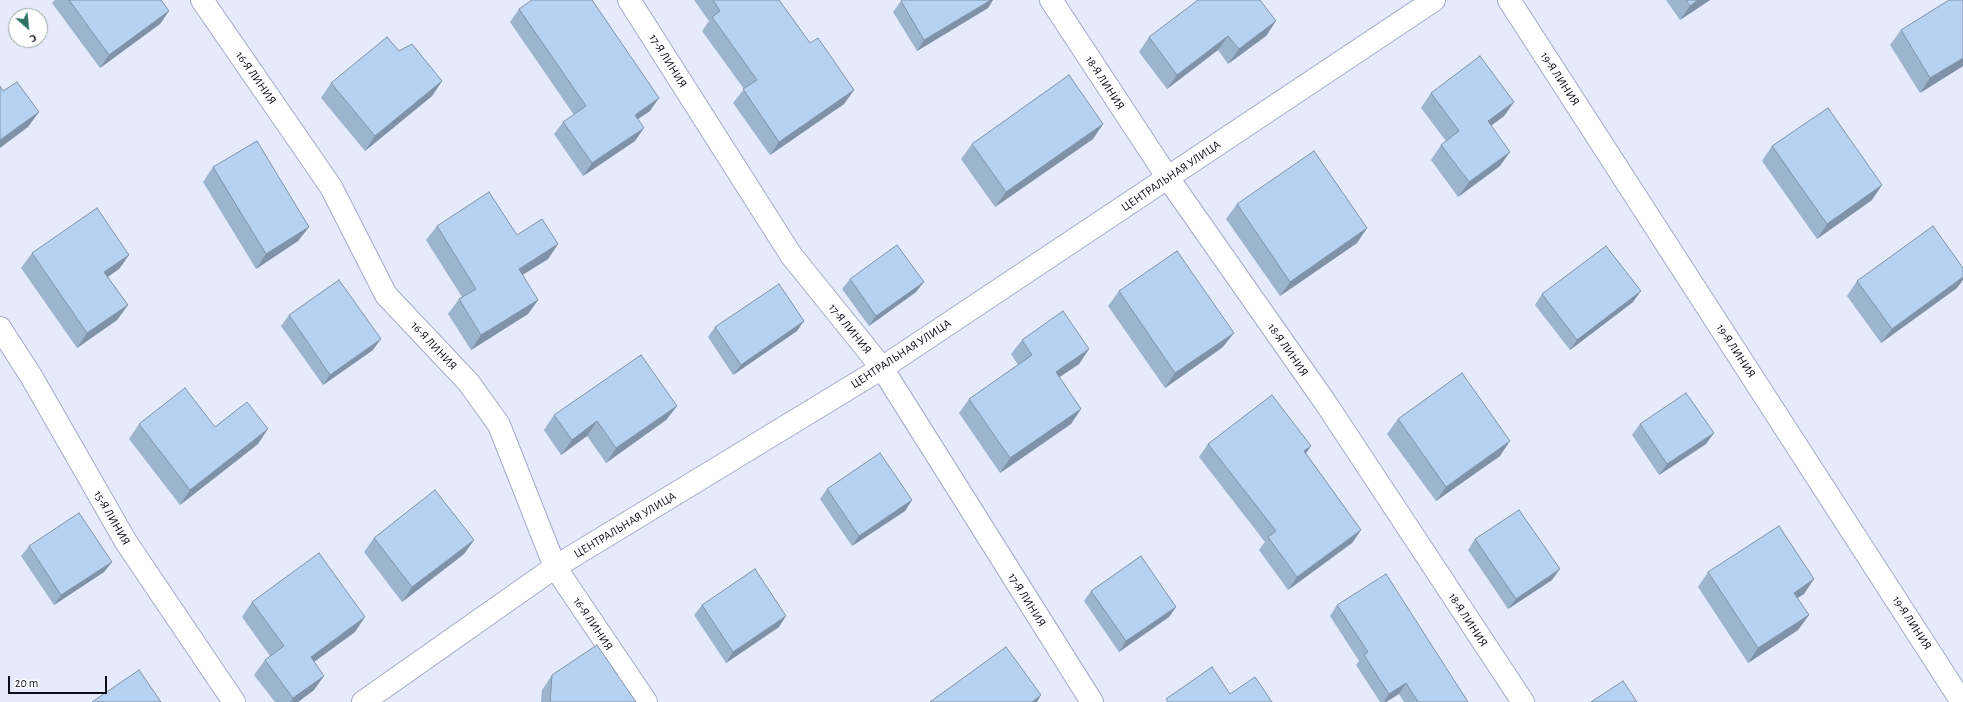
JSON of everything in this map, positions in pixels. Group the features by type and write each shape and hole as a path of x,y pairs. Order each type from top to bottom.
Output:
{"street":[{"name":"16-Я ЛИНИЯ","path":"202,0 331,188 386,295 469,383 499,425 555,567 646,702"},
{"name":"17-Я ЛИНИЯ","path":"629,0 791,255 882,368 1092,702"},
{"name":"18-Я ЛИНИЯ","path":"1051,0 1168,178 1325,402 1523,702"},
{"name":"ЦЕНТРАЛЬНАЯ УЛИЦА","path":"363,702 555,567 882,368 1434,0"},
{"name":"19-Я ЛИНИЯ","path":"1509,0 1962,702"},
{"name":"15-Я ЛИНИЯ","path":"0,328 31,376 126,542 234,702"}],"building":[{"path":"69,0 161,0 169,11 109,55"},
{"path":"532,0 592,0 659,98 635,115 644,128 592,163 563,122 586,106 519,9"},
{"path":"713,0 779,0 810,43 818,38 854,90 779,142 743,89 757,80 712,17 720,11"},
{"path":"991,0 924,40 901,1"},
{"path":"1198,0 1260,0 1276,21 1239,49 1228,36 1177,75 1149,37"},
{"path":"1686,0 1698,0 1690,6"},
{"path":"1949,0 1963,0 1963,58 1930,78 1901,30"},
{"path":"387,37 399,51 412,44 442,81 375,136 331,83"},
{"path":"1480,56 1514,102 1488,121 1510,152 1469,182 1441,145 1459,131 1431,93"},
{"path":"1069,75 1103,124 1006,192 972,144"},
{"path":"17,82 39,112 0,140 0,86 3,91"},
{"path":"1828,108 1882,185 1827,224 1772,146"},
{"path":"257,141 309,227 266,254 213,167"},
{"path":"1314,151 1367,228 1290,282 1237,204"},
{"path":"489,192 517,235 542,219 558,244 519,269 538,300 481,335 459,299 476,289 437,226"},
{"path":"97,208 129,255 104,272 128,305 87,333 32,253"},
{"path":"1933,226 1963,268 1963,277 1892,329 1857,281"},
{"path":"897,245 924,282 876,316 850,279"},
{"path":"1606,246 1641,291 1577,340 1542,294"},
{"path":"1177,251 1234,333 1175,373 1119,291"},
{"path":"339,280 381,339 330,375 289,315"},
{"path":"779,284 804,321 741,365 715,327"},
{"path":"1063,311 1089,349 1056,372 1081,409 1010,458 969,399 1032,355 1022,340"},
{"path":"641,355 677,406 616,448 597,421 572,440 554,415"},
{"path":"1462,373 1510,441 1446,487 1398,419"},
{"path":"185,388 215,427 247,402 268,429 190,490 139,424"},
{"path":"1686,393 1714,433 1667,464 1640,424"},
{"path":"1272,395 1311,446 1304,451 1361,530 1297,577 1268,537 1276,531 1208,444"},
{"path":"880,453 912,500 859,536 827,489"},
{"path":"435,490 474,540 412,587 374,538"},
{"path":"1519,510 1560,569 1516,599 1475,539"},
{"path":"79,513 112,562 61,595 29,546"},
{"path":"1779,526 1814,579 1794,593 1809,615 1758,648 1708,572"},
{"path":"319,553 365,617 311,657 324,676 293,698 265,660 284,646 252,602"},
{"path":"1141,556 1176,607 1126,641 1091,591"},
{"path":"755,569 786,616 733,652 702,605"},
{"path":"1386,574 1468,702 1418,702 1406,683 1389,694 1364,655 1368,652 1337,605"},
{"path":"597,645 636,702 550,702 552,675"},
{"path":"1006,647 1041,695 1032,702 930,702"},
{"path":"1212,667 1230,694 1255,677 1272,702 1168,702 1166,699"},
{"path":"139,670 161,702 92,702"},
{"path":"1623,681 1637,702 1591,702"}]}
